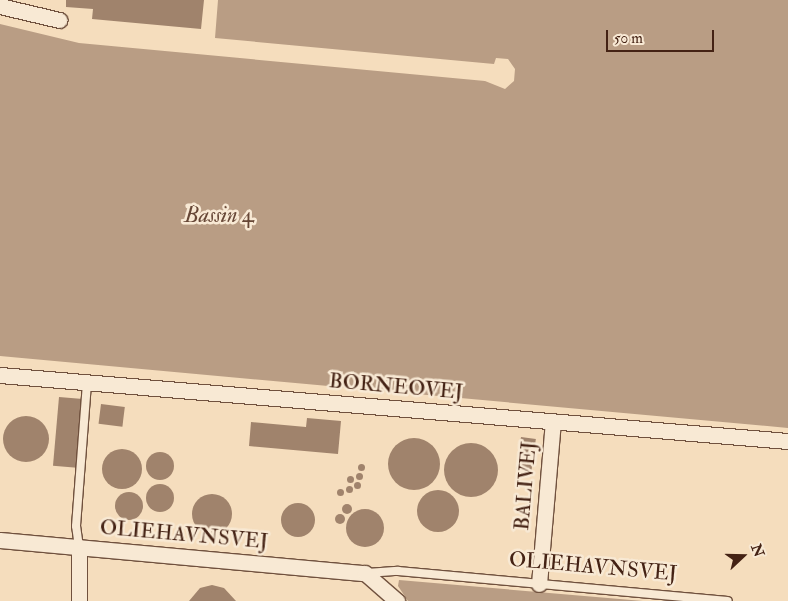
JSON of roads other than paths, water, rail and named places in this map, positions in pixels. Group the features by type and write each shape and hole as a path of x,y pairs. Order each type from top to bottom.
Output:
{"street":[{"path":"0,6 59,20"},
{"name":"BORNEOVEJ","path":"0,375 788,441"},
{"name":"BALIVEJ","path":"539,584 553,422"},
{"name":"OLIEHAVNSVEJ","path":"0,540 365,574"},
{"path":"79,547 79,601"},
{"path":"365,574 397,601"}],"lane":[{"path":"79,547 76,526 87,382"},
{"name":"OLIEHAVNSVEJ","path":"365,574 398,571 728,601"}],"water":[{"name":"Bassin 4","path":"218,0 788,0 788,428 0,356 0,24 79,43 485,81 505,89 514,81 515,69 508,59 496,58 494,64 215,38"},
{"path":"399,580 643,601 408,601 398,586"}]}
